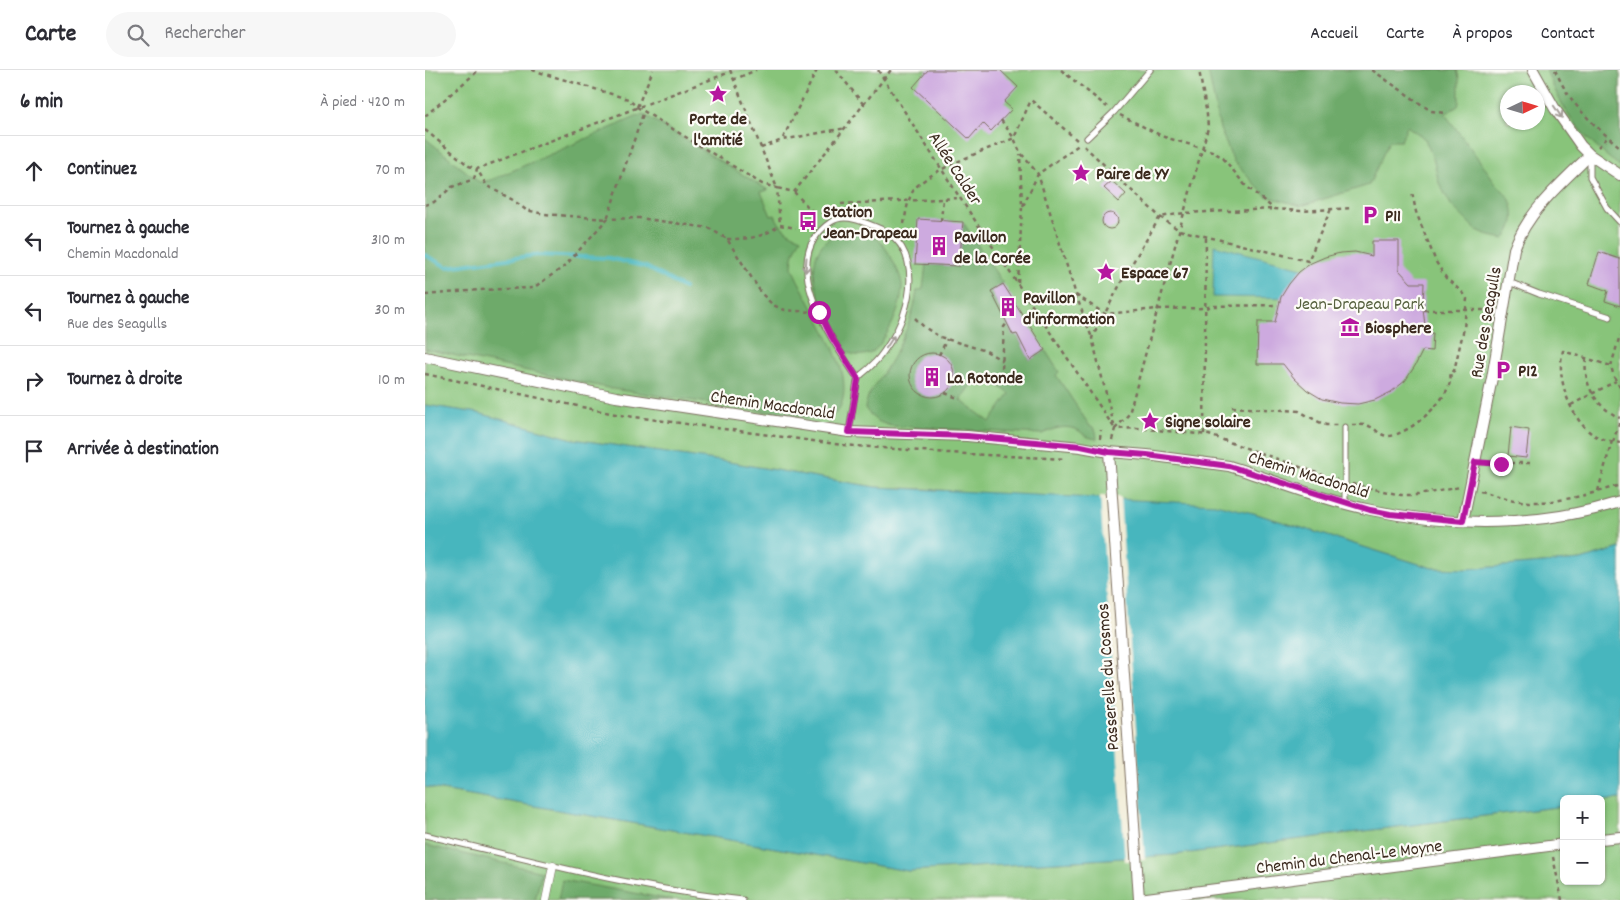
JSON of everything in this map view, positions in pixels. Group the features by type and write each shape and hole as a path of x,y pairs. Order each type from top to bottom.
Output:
{"street":[{"path":"1533,70 1555,109 1581,146 1594,152 1620,175"},
{"name":"Rue des Seagulls","path":"1463,521 1492,378 1514,250 1524,227 1539,207 1594,152"},
{"name":"Chemin Macdonald","path":"425,357 616,398 849,432 967,436 1081,446 1109,452 1229,466 1345,503 1390,514 1463,521 1522,521 1571,516 1620,502"},
{"name":"Passerelle du Cosmos","path":"1109,452 1137,900"},
{"path":"1605,839 1620,837"},
{"name":"Chemin du Chenal-Le Moyne","path":"1137,900 1560,845"},
{"path":"546,900 553,866"}],"lane":[{"path":"1087,138 1114,112 1150,70"},
{"path":"1594,152 1590,177 1607,208 1620,222"},
{"path":"849,432 858,379 889,345 903,317 909,295 910,276 904,251 897,240 883,229 845,217 837,218 828,223 816,236 808,252 806,274 811,296 831,336 858,379"},
{"path":"1509,282 1539,294 1610,317"},
{"path":"1345,503 1348,426"},
{"path":"425,835 626,882 743,900"}],"path":[{"path":"425,116 479,70"},
{"path":"532,70 628,99 637,107 762,184 794,192 812,211"},
{"path":"637,107 653,70"},
{"path":"733,80 757,70"},
{"path":"783,140 817,70"},
{"path":"836,70 864,105"},
{"name":"Allée Calder","path":"878,70 960,198 1115,429"},
{"path":"794,192 891,70"},
{"path":"1061,70 1114,112 1164,137 1212,151 1223,158 1245,185 1274,209"},
{"path":"1109,452 1115,429 1129,414 1208,128 1199,70"},
{"path":"1372,70 1431,111 1445,113"},
{"path":"1555,70 1567,94 1620,147"},
{"path":"477,169 730,71 777,188 780,225"},
{"path":"904,224 909,200 915,188 941,169 1013,138 1031,100 1081,143 1160,218 1179,230 1308,261 1331,209"},
{"path":"425,296 479,290 533,288 565,266 607,219 643,114"},
{"path":"1001,120 1020,152 1038,174 1076,295 1092,338 1115,429"},
{"path":"761,148 783,140 846,128"},
{"path":"425,130 469,166 477,169 487,186 513,200 525,210 544,214 607,219 639,218 709,228 727,239 762,294 773,305 785,310 819,312"},
{"path":"1594,152 1608,137"},
{"path":"1022,207 1038,174 1081,143"},
{"path":"1018,284 1022,207 1020,152"},
{"path":"425,205 434,202 452,187 475,179 477,169"},
{"path":"1348,426 1364,425 1385,436 1392,436 1416,424 1435,406 1447,391 1450,384 1450,373 1454,371 1467,310 1467,299 1446,278 1436,262 1416,212 1411,192"},
{"path":"841,204 960,198"},
{"path":"941,221 943,199"},
{"path":"1092,338 1124,277 1160,218 1184,213 1353,208"},
{"path":"727,239 757,237 767,234 780,225 796,228"},
{"path":"1204,434 1206,236"},
{"path":"1076,295 1105,314 1213,306 1278,305"},
{"path":"1424,310 1498,310"},
{"path":"915,318 940,337 986,351 1003,361"},
{"path":"995,382 1000,376 1003,361 1003,327 1007,323"},
{"path":"1620,335 1611,366 1620,387"},
{"path":"939,355 947,339"},
{"path":"1611,366 1563,351 1560,367 1564,390 1571,405 1588,430 1594,435 1620,443"},
{"path":"1586,358 1586,378 1592,394 1604,409 1620,419 1598,491"},
{"path":"1571,405 1616,381"},
{"path":"945,393 960,399"},
{"path":"1232,407 1299,411 1326,425 1337,425"},
{"path":"1115,429 1136,428 1204,434 1345,482 1401,495 1418,495 1463,487"},
{"path":"1100,440 1101,430"},
{"path":"1475,462 1493,464 1533,463"},
{"path":"1475,490 1528,502 1551,501 1620,485"},
{"path":"1551,846 1562,900"}],"green space":[{"name":"Jean-Drapeau Park","path":"425,70 1620,70 1620,548 1581,560 1467,569 1432,568 1253,513 926,489 875,487 734,463 573,439 478,413 425,405"},
{"path":"1208,70 1457,70 1459,78 1458,106 1445,114 1510,200 1513,221 1510,230 1504,239 1490,236 1475,229 1451,205 1439,183 1433,158 1425,139 1407,126 1401,141 1389,141 1369,185 1301,206 1266,196 1234,162 1220,129"},
{"path":"1546,70 1620,70 1620,166 1595,146 1575,124"},
{"path":"643,114 768,190 761,192 771,216 775,215 785,230 801,238 794,252 792,268 826,333 838,359 843,377 842,401 840,407 833,415 825,418 811,418 613,389 425,349 425,138 479,182 491,180"},
{"path":"963,222 1003,284 991,291 1013,335 1017,334 1030,360 1045,350 1059,372 1056,375 1089,425 1095,429 1097,439 1086,436 1078,430 1066,427 1042,434 892,426 876,420 870,415 865,408 868,396 894,356 903,338 913,310 917,291 923,289 926,264 959,266","holes":["980,372 1010,394 990,422 960,400"]},
{"path":"840,231 866,234 879,241 890,254 902,284 901,298 891,326 877,347 871,353 865,355 854,355 844,349 824,310 817,289 814,268 816,258 824,243"},
{"path":"425,787 908,871 1173,855 1560,807 1560,885 1605,885 1605,801 1620,799 1620,900 425,900"},
{"path":"425,845 542,872 535,900 425,900"},
{"path":"562,880 673,900 558,900"}],"water":[{"path":"1214,245 1325,274 1325,298 1213,297"},
{"path":"425,405 478,413 573,439 734,463 875,487 1215,504 1253,513 1432,568 1467,569 1581,560 1620,548 1620,799 1605,801 1605,795 1560,795 1560,807 1173,855 908,871 425,787"}],"pier":[{"path":"1100,496 1120,497 1145,860 1125,861"}],"building":[{"path":"928,70 1000,70 1018,87 1004,102 1012,109 991,131 983,123 969,139 913,87"},
{"path":"1112,181 1126,194 1119,202 1104,188"},
{"path":"1107,213 1113,213 1118,218 1116,227 1107,229 1102,224 1102,218"},
{"name":"Pavillon de la Corée","path":"918,219 963,222 959,266 915,264"},
{"name":"Biosphere","path":"1372,241 1399,241 1399,270 1411,283 1424,283 1423,309 1426,333 1433,333 1432,351 1423,350 1405,381 1391,392 1375,400 1358,404 1340,403 1322,399 1307,390 1283,364 1257,364 1258,322 1275,322 1281,297 1299,272 1311,263 1340,253 1355,252 1372,256"},
{"path":"1599,252 1620,259 1620,306 1605,301 1608,291 1589,284"},
{"name":"Pavillon d'information","path":"1003,284 1045,350 1030,360 1017,334 1013,335 991,291"},
{"name":"La Rotonde","path":"932,353 944,357 950,363 954,375 950,387 944,393 932,397 920,393 914,387 910,375 914,363 920,357"},
{"path":"1511,427 1529,430 1526,458 1508,456"}],"waterway":[{"path":"425,255 447,267 537,255 609,258 646,267 684,288"}],"place":[{"name":"Porte de l'amitié","path":"718,94"},
{"name":"Paire de YY","path":"1081,173"},
{"name":"P11","path":"1370,215"},
{"name":"Station Jean-Drapeau","path":"808,221"},
{"name":"Pavillon de la Corée","path":"939,246"},
{"name":"Espace 67","path":"1106,272"},
{"name":"Pavillon d'information","path":"1008,307"},
{"name":"Biosphere","path":"1350,327"},
{"name":"P12","path":"1503,370"},
{"name":"La Rotonde","path":"932,377"},
{"name":"Signe solaire","path":"1150,421"}],"route":[{"path":"819,312 831,336 858,379 849,432 967,436 1081,446 1109,452 1209,462 1229,466 1370,510 1390,514 1463,521 1475,462 1501,464"}]}
